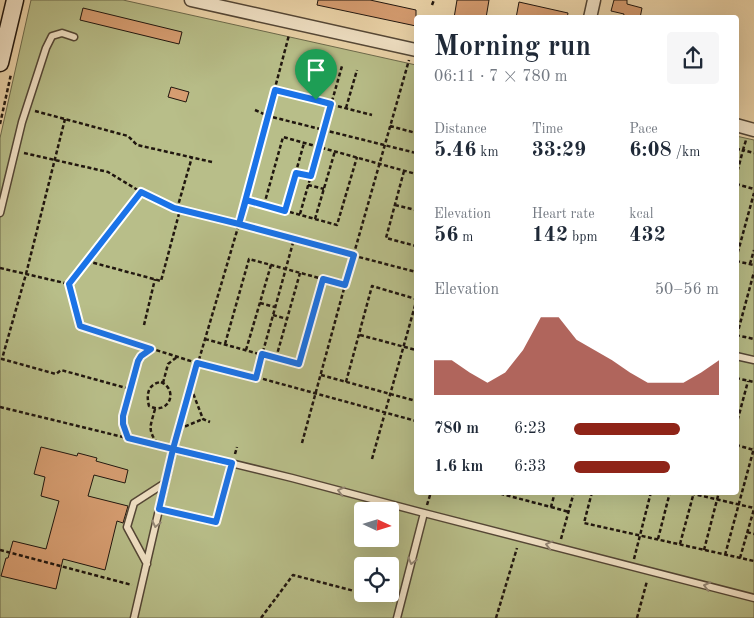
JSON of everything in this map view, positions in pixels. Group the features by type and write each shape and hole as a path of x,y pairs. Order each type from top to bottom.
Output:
{"main road":[{"path":"0,63 16,0"}],"street":[{"path":"191,0 292,21 414,50"},
{"path":"591,15 594,0"},
{"path":"739,127 754,130"}],"lane":[{"path":"0,213 15,151 46,48 52,36 62,34 74,37"},
{"path":"739,357 754,360"},
{"path":"134,618 173,449 754,598"},
{"path":"147,564 127,527 134,502 165,484"},
{"path":"397,618 424,514"}],"path":[{"path":"432,5 434,0"},
{"path":"0,407 173,449 246,200 292,21"},
{"path":"302,443 384,146 414,50"},
{"path":"316,100 327,62"},
{"path":"300,215 342,66"},
{"path":"346,108 357,70"},
{"path":"275,90 372,115"},
{"path":"27,109 128,136 137,145 212,162"},
{"path":"255,110 268,116 414,154"},
{"path":"65,119 26,274 2,359 56,374 61,370 130,388"},
{"path":"390,126 414,132"},
{"path":"264,205 284,137 414,173"},
{"path":"285,211 304,143"},
{"path":"739,149 754,153"},
{"path":"739,165 743,150"},
{"path":"15,151 108,172 141,192 178,209 414,271"},
{"path":"315,219 335,151"},
{"path":"87,261 161,281 192,157"},
{"path":"246,200 338,225 357,157"},
{"path":"404,170 386,238 414,245"},
{"path":"296,173 311,176"},
{"path":"308,185 324,189"},
{"path":"739,185 754,191 739,248"},
{"path":"69,284 141,192"},
{"path":"395,204 414,209"},
{"path":"256,378 294,239"},
{"path":"739,261 752,265 754,250"},
{"path":"225,344 250,259 345,285"},
{"path":"246,350 271,265"},
{"path":"0,268 69,284"},
{"path":"739,328 754,272"},
{"path":"276,358 300,273"},
{"path":"205,339 299,364 323,279"},
{"path":"144,325 155,280"},
{"path":"69,284 80,326 197,363 414,420"},
{"path":"346,382 372,286 414,299"},
{"path":"260,303 275,307"},
{"path":"372,459 414,308"},
{"path":"273,315 288,320"},
{"path":"359,335 414,350"},
{"path":"739,335 754,339"},
{"path":"128,438 123,424 130,388 141,356 151,349"},
{"path":"163,383 168,364 178,357"},
{"path":"320,375 414,400"},
{"path":"739,379 754,382"},
{"path":"739,415 748,381"},
{"path":"155,383 163,383 170,389 169,401 165,407 155,409 149,406 147,400 150,386 155,383"},
{"path":"190,388 203,419 210,422"},
{"path":"155,409 150,434 159,446"},
{"path":"179,429 203,419"},
{"path":"159,509 216,522 237,446"},
{"path":"725,555 754,449 739,446"},
{"path":"505,495 569,512"},
{"path":"551,507 554,495"},
{"path":"558,548 573,495"},
{"path":"591,495 584,523 754,561"},
{"path":"632,567 650,495"},
{"path":"658,540 669,495"},
{"path":"680,545 694,495"},
{"path":"698,495 754,508 740,558"},
{"path":"704,550 718,495"},
{"path":"747,532 754,534"},
{"path":"496,618 520,538"},
{"path":"0,550 141,588"},
{"path":"637,618 649,572"},
{"path":"261,618 292,575 354,591"},
{"path":"397,602 401,603"}],"green space":[{"path":"31,0 123,0 414,65 414,495 739,495 739,137 754,140 754,618 0,618 0,138"}],"building":[{"path":"318,0 370,0 416,10 416,15 414,15 414,26 317,5"},
{"path":"457,0 489,0 486,15 454,15"},
{"path":"614,0 627,0 627,4 642,8 641,15 624,15 611,11"},
{"path":"519,2 568,13 568,15 517,15"},
{"path":"83,8 182,32 179,44 80,20"},
{"path":"171,87 189,92 186,102 168,97"},
{"path":"41,447 77,456 78,453 97,458 96,461 128,470 125,483 94,475 88,496 128,506 123,523 117,521 105,570 63,559 56,589 1,576 13,541 46,549 59,501 41,496 45,477 34,474"}],"route":[{"path":"316,100 275,90 239,224 174,208 141,192 69,284 80,326 151,349 141,356 138,361 123,416 123,424 128,438 173,449 159,509 216,522 232,463 173,449 197,363 256,378 262,354 299,364 323,279 345,285 354,255 239,224 246,200 285,211 296,173 311,176 331,104 316,100"}]}
